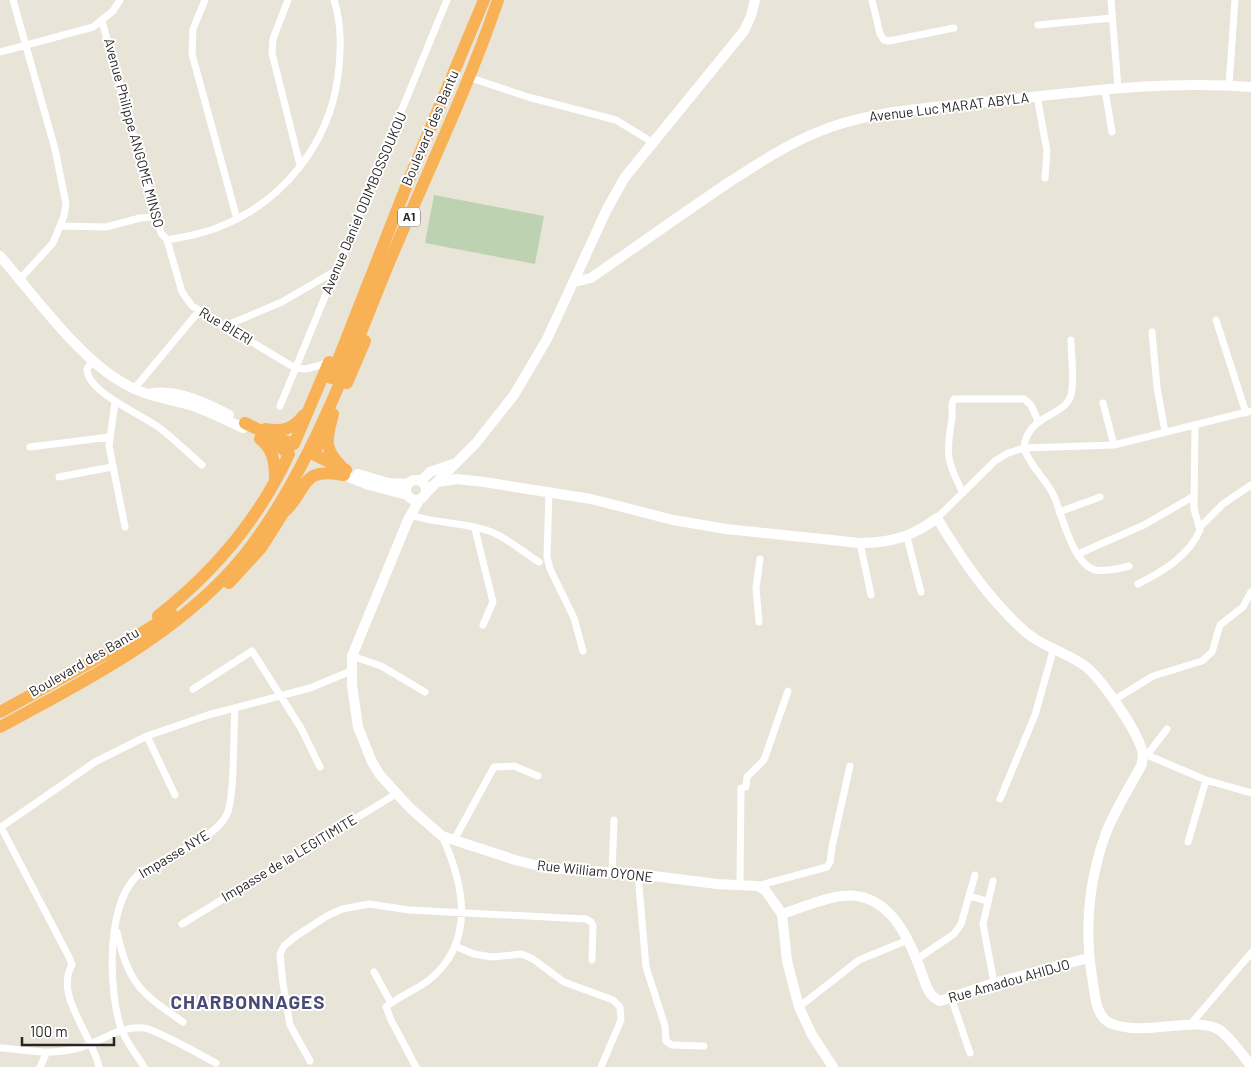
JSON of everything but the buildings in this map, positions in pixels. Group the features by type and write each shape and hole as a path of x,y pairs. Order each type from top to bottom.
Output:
{"highway":[{"name":"Boulevard des Bantu","path":"313,430 410,177 484,0"},
{"name":"Boulevard des Bantu","path":"313,430 424,182 498,0"},
{"path":"285,478 291,449 311,407 399,195 410,177"},
{"path":"284,513 358,359 419,203 424,182"},
{"path":"244,425 283,431 297,424 311,407"},
{"path":"333,414 327,444 334,460 345,473"},
{"path":"244,425 269,447 285,478"},
{"path":"244,425 276,438 291,449"},
{"path":"285,478 313,430"},
{"path":"300,442 307,443 312,447 312,458 304,466 297,466 291,461 291,449 300,442"},
{"path":"312,458 345,473"},
{"path":"142,647 151,646 164,638 219,594 250,562 284,513 313,476 326,472 345,473"},
{"name":"Boulevard des Bantu","path":"0,712 128,642 176,611 217,574 258,526 285,478"},
{"name":"Boulevard des Bantu","path":"0,727 142,647 192,608 225,577 260,534 285,478"}],"street":[{"path":"13,0 65,189 66,204 61,226 53,243 20,279"},
{"path":"0,52 86,29 102,22 120,0"},
{"path":"205,0 193,29 192,54 237,219"},
{"path":"288,0 273,39 272,53 300,165"},
{"name":"Avenue Philippe ANGOME MINSO","path":"102,22 156,217 161,233 167,240 212,229 237,219 274,194 300,165 322,133 336,90 341,42 334,0"},
{"name":"Avenue Daniel ODIMBOSSOUKOU","path":"280,406 447,0"},
{"name":"Rue William OYONE","path":"755,0 751,16 744,31 635,162 616,193 547,339 518,388 476,442 423,497 410,517 352,656 351,671 355,711 361,738 375,768 396,794 442,836 515,860 547,868 638,874 699,883 757,886"},
{"path":"872,0 880,34 884,40 954,28"},
{"path":"1111,0 1118,88"},
{"path":"1229,85 1236,0"},
{"path":"1038,25 1112,18"},
{"path":"468,77 528,97 616,120 652,142"},
{"name":"Avenue Luc MARAT ABYLA","path":"574,282 591,278 702,200 782,149 832,126 863,117 898,111 1118,88 1183,84 1251,87"},
{"path":"1105,90 1112,132"},
{"path":"1037,96 1047,150 1045,178"},
{"path":"61,226 106,227 140,218 156,217"},
{"name":"Rue BIERI","path":"167,240 182,292 199,311 296,368"},
{"path":"0,256 93,360 112,377 147,394 169,394 198,400 244,425"},
{"path":"225,326 282,302 335,271"},
{"path":"134,389 199,311"},
{"path":"438,482 457,479 549,492 591,499 673,520 726,529 860,543 892,542 907,537 937,518 995,461 1008,453 1024,448 1114,445 1248,412 1216,320"},
{"path":"1152,332 1157,387 1165,432"},
{"path":"1071,340 1071,395 1064,406 1038,421 1026,437 1024,448 1050,489 1078,554 1086,565 1093,569 1105,571 1129,566"},
{"path":"93,360 87,369 89,376 115,402 159,428 202,465"},
{"path":"296,368 306,369 328,363"},
{"path":"963,493 950,468 948,456 947,445 954,400 1024,399 1031,405 1038,421"},
{"path":"115,402 110,437 112,467 125,527"},
{"path":"1104,403 1114,445"},
{"path":"1195,426 1194,509 1200,526"},
{"path":"30,447 110,437"},
{"path":"421,481 430,472 454,463"},
{"path":"60,477 112,467"},
{"path":"345,473 369,485 408,492 423,497 426,487 421,481 414,480 408,492 410,517 488,530 501,536 539,562"},
{"path":"1138,584 1158,574 1186,551 1194,542 1200,526 1223,504 1251,485"},
{"path":"549,492 547,557 550,569 574,618 583,651"},
{"path":"1078,554 1144,525 1194,496"},
{"path":"1059,512 1100,497"},
{"path":"937,518 966,566 989,596 1031,638 1053,651 1071,658 1093,673 1114,700 1145,756 1206,780 1251,793"},
{"path":"475,528 493,602 483,626"},
{"path":"907,537 920,592"},
{"path":"860,543 871,595"},
{"path":"759,622 756,588 760,559"},
{"path":"1114,700 1152,676 1202,661 1212,652 1220,626 1243,607 1251,592"},
{"path":"193,688 252,651 309,741 320,767"},
{"path":"1000,799 1035,715 1053,651"},
{"path":"352,656 367,660 425,692"},
{"path":"99,1067 92,1043 69,1000 66,979 72,965 69,957 1,828 95,762 147,736 208,715 282,696 351,671"},
{"path":"740,885 742,788 746,787 747,777 764,760 788,691"},
{"name":"Impasse NYE","path":"121,1029 112,971 116,927 122,899 134,878 163,859 202,838 218,826 227,814 230,796 235,709"},
{"path":"1167,729 1145,756 1142,766 1112,819 1103,844 1087,920 1088,958 1099,1011 1104,1020 1130,1028 1162,1028 1206,1024 1220,1031 1251,1066"},
{"path":"147,736 175,795"},
{"path":"454,840 494,767 514,766 538,776"},
{"path":"757,886 827,867 830,862 850,766"},
{"path":"1188,842 1206,780"},
{"name":"Impasse de la LEGITIMITE","path":"182,924 396,794"},
{"path":"612,873 614,820"},
{"path":"416,1067 386,1007 430,979 448,959 455,946 461,913 459,879 442,836"},
{"path":"638,874 646,967 661,1013 666,1041 672,1045 704,1046"},
{"path":"917,959 954,934 961,924 975,875"},
{"path":"992,881 983,924 994,984"},
{"path":"757,886 771,896 782,914 787,961 799,1007 812,1035 833,1067"},
{"name":"Rue Amadou AHIDJO","path":"782,914 834,898 859,896 868,898 889,911 908,940 930,995 940,1001 1088,958"},
{"path":"969,896 987,901"},
{"path":"310,1061 290,1025 280,954 284,946 318,921 342,909 369,904 409,910 586,919 592,922 593,926 592,960"},
{"path":"116,927 126,967 142,992 183,1022"},
{"path":"799,1007 859,960 908,940"},
{"path":"455,946 492,957 522,954 564,982 613,1000 620,1007 621,1020 601,1067"},
{"path":"1190,1025 1251,952"},
{"path":"374,972 391,1003"},
{"path":"951,997 970,1053"},
{"path":"0,1048 46,1054 92,1043 121,1029 145,1027 216,1063"},
{"path":"121,1029 144,1067"},
{"path":"40,1067 46,1054"}],"green space":[{"path":"434,195 544,216 535,264 425,243"}],"district":[{"name":"CHARBONNAGES","path":"248,1002"}]}
